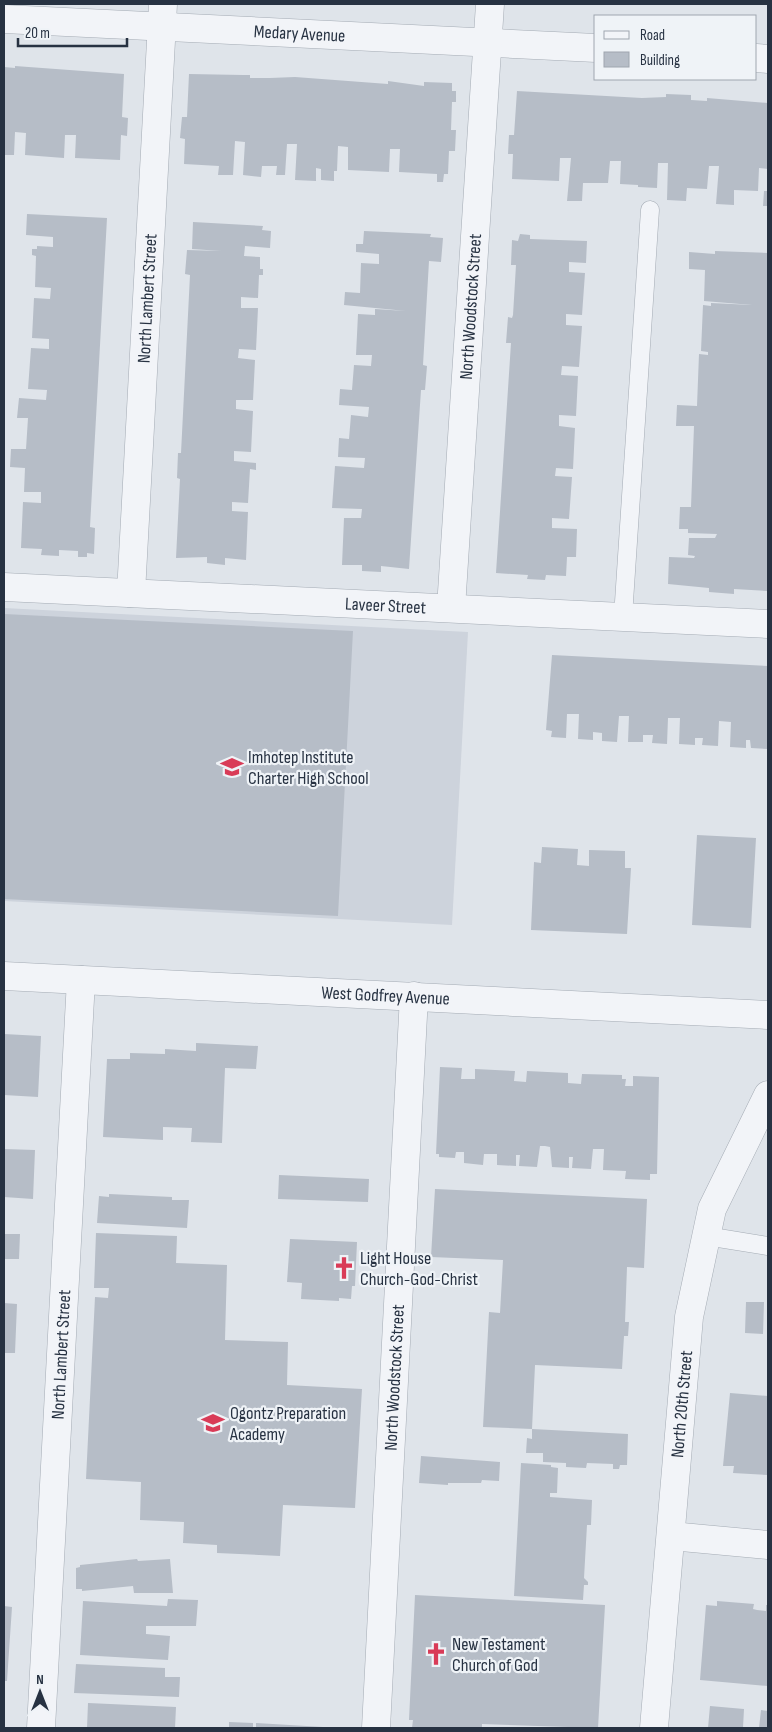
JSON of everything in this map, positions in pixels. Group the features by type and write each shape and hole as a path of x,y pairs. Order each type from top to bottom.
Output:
{"street":[{"name":"North Woodstock Street","path":"451,608 490,4"},
{"name":"Medary Avenue","path":"4,19 163,16 487,42 594,48"},
{"name":"North Lambert Street","path":"131,593 163,16"},
{"name":"Laveer Street","path":"4,587 768,624"},
{"name":"West Godfrey Avenue","path":"4,976 768,1015"},
{"name":"North Lambert Street","path":"41,1728 81,980"},
{"name":"North Woodstock Street","path":"376,1728 414,996"},
{"name":"North 20th Street","path":"654,1728 688,1317 712,1210 768,1095"},
{"path":"671,1536 768,1545"}],"lane":[{"path":"623,617 650,210"},
{"path":"706,1236 768,1246"}],"shaded area":[{"name":"Imhotep Institute Charter High School","path":"4,608 468,632 452,925 4,901"}],"building":[{"path":"15,66 124,74 122,117 128,118 127,136 121,135 120,160 75,158 76,135 65,135 64,158 25,155 26,133 15,132 14,155 4,155 4,67 15,68"},
{"path":"189,74 250,75 250,78 295,77 388,84 388,81 424,86 424,82 452,83 452,91 456,91 456,102 452,102 451,130 456,130 455,151 449,151 448,174 444,174 443,182 437,182 437,174 399,172 400,149 390,149 389,172 348,170 348,147 338,146 337,171 334,171 334,181 321,180 321,169 316,168 316,181 295,180 297,144 287,144 285,175 276,175 277,166 262,166 261,177 243,175 245,142 235,141 233,175 218,175 219,166 184,164 185,139 180,138 182,117 187,117"},
{"path":"517,91 642,98 666,97 666,94 691,95 691,100 707,101 707,98 768,103 768,169 759,168 758,191 734,190 734,205 716,204 719,166 709,166 707,189 687,188 686,201 667,200 668,163 658,163 657,188 620,184 621,161 610,161 608,183 583,183 582,201 567,201 571,158 560,158 559,181 512,179 513,154 508,154 509,135 514,135"},
{"path":"764,191 768,191 768,206 763,206"},
{"path":"27,214 107,218 90,527 95,528 94,554 87,553 87,557 78,557 78,551 59,550 59,556 41,555 42,549 21,548 23,502 41,503 41,492 24,492 25,468 10,467 11,449 26,449 28,418 17,418 19,398 46,400 47,390 28,389 31,348 49,349 49,339 32,338 34,298 50,299 51,288 35,287 36,256 32,255 32,249 37,249 37,246 53,247 53,237 26,235"},
{"path":"193,222 263,226 262,230 271,231 270,248 245,246 244,256 260,257 260,269 263,269 263,275 259,275 258,298 241,297 241,308 258,308 256,350 239,349 238,358 255,360 253,400 236,400 236,409 253,411 251,452 234,451 234,461 256,463 256,470 250,469 248,503 232,502 232,511 248,512 246,560 225,558 225,565 207,563 207,557 176,558 180,479 177,478 178,453 181,453 190,275 185,274 187,250 221,251 192,249"},
{"path":"364,231 431,234 430,237 443,238 441,262 429,261 423,365 427,366 425,390 421,390 409,569 381,566 381,572 362,571 362,565 342,565 344,518 361,518 362,509 332,508 335,466 364,468 365,458 338,457 339,438 349,439 351,415 368,417 369,407 339,405 340,389 352,390 354,365 371,366 372,355 356,355 358,314 375,315 375,309 406,311 344,305 345,292 360,293 361,263 379,264 379,254 356,252 356,244 363,244"},
{"path":"520,234 530,235 530,239 587,241 586,263 569,262 569,272 585,273 582,315 566,314 566,325 582,326 579,367 562,366 561,375 578,376 576,416 559,415 559,426 575,428 573,469 556,468 555,476 572,477 569,519 552,518 552,528 577,529 576,557 567,557 566,576 546,575 545,580 527,579 528,575 496,573 511,343 506,343 508,317 512,318 513,315 516,265 511,265 512,240 518,241"},
{"path":"715,251 768,253 768,591 734,589 734,594 709,592 709,588 668,584 669,557 694,558 695,556 688,555 689,538 715,538 717,534 688,533 688,529 679,529 680,507 691,507 694,426 676,426 677,405 697,406 699,354 708,355 708,352 701,351 703,305 711,306 711,303 752,305 704,301 705,270 689,269 689,252 715,254"},
{"name":"Imhotep Institute Charter High School","path":"4,614 353,631 338,916 4,899"},
{"path":"552,655 768,666 768,749 751,748 750,740 746,740 746,748 730,747 731,722 719,721 718,746 702,745 703,738 695,738 695,745 679,744 680,718 668,718 667,744 652,743 653,735 643,735 643,742 628,742 629,716 619,716 617,742 602,741 602,733 593,732 593,740 578,739 579,714 567,714 566,738 551,737 552,731 546,730"},
{"path":"697,835 756,838 751,928 692,925"},
{"path":"542,847 578,849 577,865 589,866 589,850 625,851 625,868 631,868 627,934 531,930 534,862 541,863"},
{"path":"4,1034 41,1036 38,1097 4,1095"},
{"path":"196,1043 258,1046 256,1069 225,1068 222,1143 191,1142 192,1128 163,1127 163,1140 103,1137 107,1059 130,1059 130,1053 165,1054 165,1049 196,1051"},
{"path":"440,1067 462,1068 461,1079 475,1079 475,1069 515,1071 514,1081 526,1082 527,1071 568,1073 568,1083 581,1084 582,1074 622,1075 622,1079 626,1079 625,1086 633,1086 633,1076 659,1077 657,1174 650,1174 650,1180 625,1179 626,1171 603,1170 604,1149 593,1149 591,1169 572,1168 573,1157 569,1157 569,1168 552,1167 550,1147 545,1146 540,1146 537,1167 519,1166 520,1155 516,1155 516,1166 497,1165 497,1154 484,1154 483,1165 464,1163 464,1152 456,1152 455,1158 439,1157 439,1154 436,1154"},
{"path":"4,1149 35,1150 33,1199 4,1197"},
{"path":"279,1175 369,1179 368,1202 278,1199"},
{"path":"435,1189 647,1199 644,1268 627,1267 625,1322 629,1322 628,1336 624,1336 622,1369 535,1365 532,1429 483,1427 489,1312 500,1313 503,1260 431,1257"},
{"path":"109,1194 172,1197 172,1200 189,1200 187,1228 97,1223 99,1196 109,1197"},
{"path":"96,1233 177,1236 176,1263 227,1265 225,1340 288,1342 287,1385 362,1389 355,1508 283,1505 280,1556 217,1553 217,1545 183,1543 184,1522 140,1520 141,1482 86,1479 95,1297 108,1298 109,1288 94,1288"},
{"path":"4,1234 20,1234 19,1259 4,1259"},
{"path":"290,1239 357,1242 355,1286 352,1286 351,1299 339,1298 339,1301 301,1299 302,1283 287,1282"},
{"path":"746,1302 764,1302 763,1334 745,1333"},
{"path":"4,1303 17,1304 15,1353 4,1353"},
{"path":"730,1393 768,1396 768,1475 733,1473 734,1466 723,1466"},
{"path":"532,1429 628,1434 627,1465 620,1465 619,1469 613,1469 613,1464 587,1463 586,1468 566,1467 566,1463 543,1462 543,1453 526,1453 527,1438 532,1439"},
{"path":"421,1456 500,1462 499,1481 482,1480 481,1483 448,1483 448,1485 419,1483"},
{"path":"521,1463 551,1465 551,1467 558,1468 557,1493 550,1493 550,1497 592,1500 591,1525 587,1525 584,1578 588,1585 584,1585 583,1600 514,1596"},
{"path":"137,1559 138,1561 170,1559 173,1593 134,1593 133,1586 82,1591 82,1589 76,1589 76,1568 80,1567 80,1565"},
{"path":"415,1595 605,1605 598,1728 482,1724 482,1728 412,1728 413,1720 409,1720"},
{"path":"168,1599 198,1600 196,1626 146,1626 146,1634 170,1636 168,1660 80,1655 83,1601 167,1606"},
{"path":"717,1601 754,1604 753,1609 766,1611 766,1605 768,1605 768,1686 700,1680 706,1605 717,1606"},
{"path":"4,1606 12,1607 7,1681 4,1681"},
{"path":"76,1664 165,1668 165,1677 180,1677 179,1697 74,1693"},
{"path":"88,1703 176,1707 175,1728 87,1728"},
{"path":"710,1706 744,1709 743,1728 708,1728"},
{"path":"761,1710 768,1711 768,1728 759,1728"},
{"path":"229,1722 253,1723 253,1728 229,1728"},
{"path":"256,1723 323,1727 323,1728 256,1728"}],"place":[{"name":"Imhotep Institute Charter High School","path":"232,767"},
{"name":"Light House Church-God-Christ","path":"344,1268"},
{"name":"Ogontz Preparation Academy","path":"213,1423"},
{"name":"New Testament Church of God","path":"436,1654"}]}
